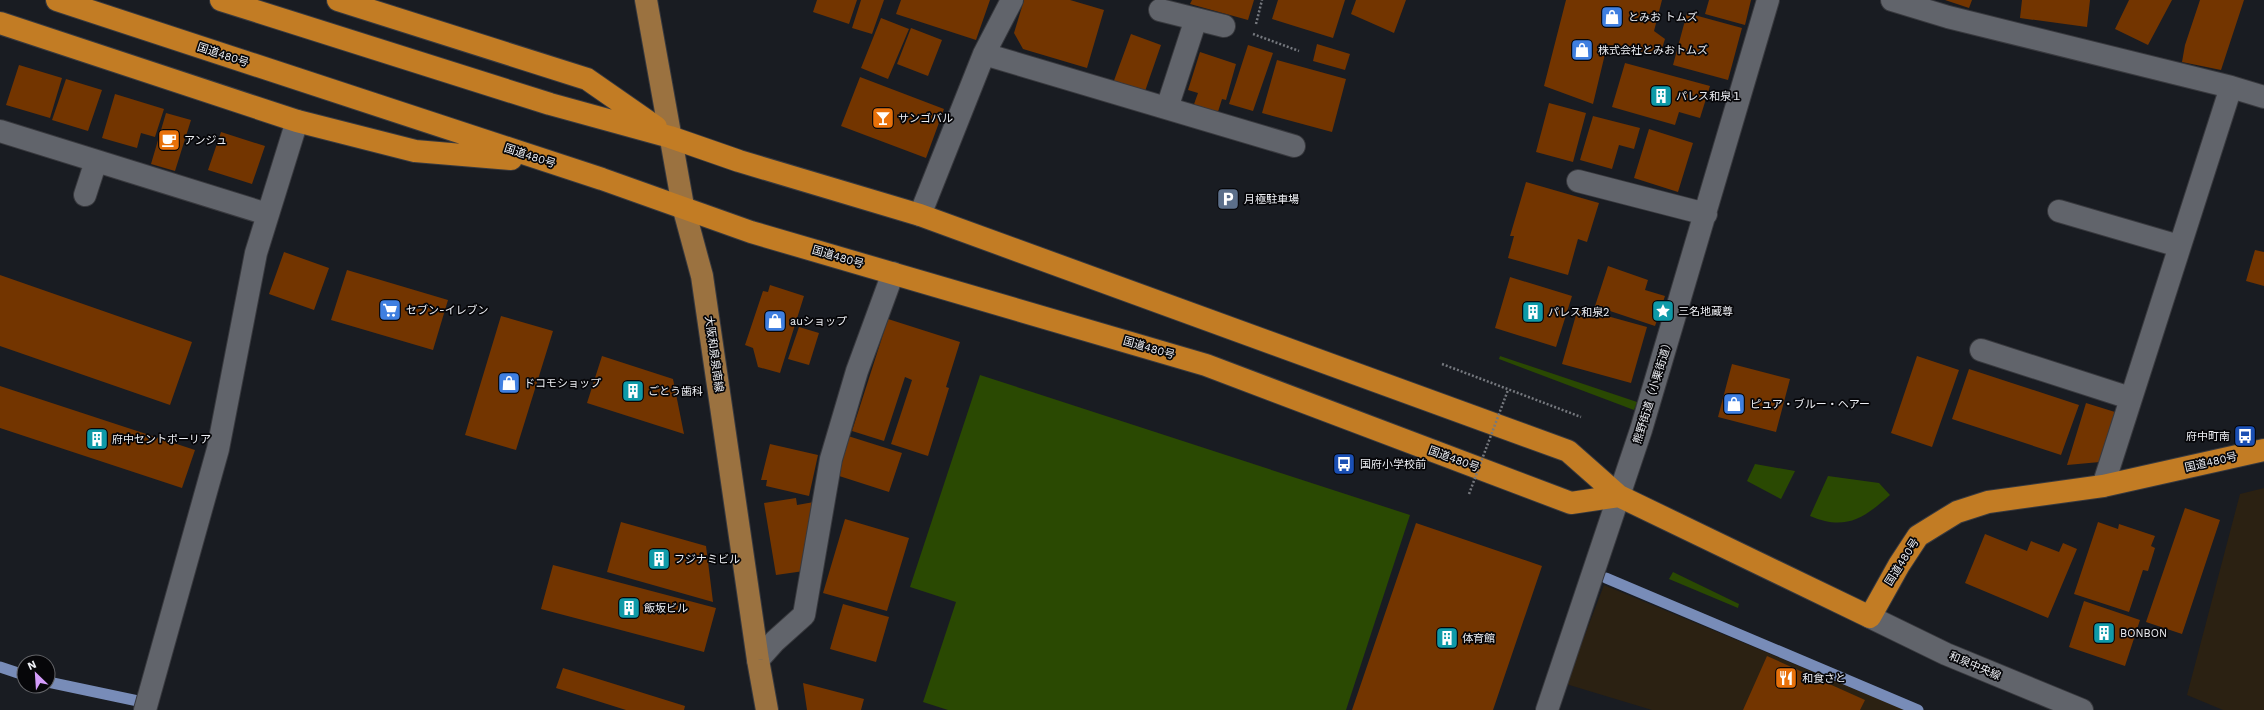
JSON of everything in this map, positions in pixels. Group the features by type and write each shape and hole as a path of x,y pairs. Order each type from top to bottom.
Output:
{"highway":[{"name":"国道480号","path":"57,0 683,206 751,232 1206,365 1571,502 1619,496"},
{"path":"221,0 550,104 670,137 739,161 920,215 1568,451 1619,496 1870,617"},
{"path":"338,0 587,79 670,137"},
{"path":"0,23 296,121 415,151 550,163"},
{"name":"国道480号","path":"1870,617 1899,565 1918,536 1956,512 1988,502 2103,486 2264,450"}],"main road":[{"name":"大阪和泉泉南線","path":"646,0 683,206 702,276 758,660 767,710"}],"street":[{"path":"920,215 984,54 1012,0"},
{"name":"熊野街道（小栗街道）","path":"1547,710 1641,430 1768,0"},
{"path":"1892,0 1948,17 2231,87 2264,97"},
{"path":"1160,10 1224,26"},
{"path":"1167,108 1196,19"},
{"path":"984,54 1294,146"},
{"path":"2103,486 2178,246 2231,87"},
{"path":"145,710 218,449 256,252 296,121"},
{"path":"0,131 267,214"},
{"path":"85,195 96,160"},
{"path":"1578,181 1706,214"},
{"path":"2059,211 2178,246"},
{"path":"758,660 775,641 804,615 831,459 857,371 893,273"},
{"path":"1981,350 2130,398"},
{"name":"和泉中央線","path":"1870,617 1980,669 2077,709"}],"path":[{"path":"1262,0 1253,35 1299,51"},
{"path":"1442,364 1581,417"},
{"path":"1469,494 1508,390"}],"shaded area":[{"path":"2264,488 2264,710 2223,710 2187,695 2240,494"},
{"path":"1604,585 1905,710 1652,710 1566,684"}],"green space":[{"path":"1500,356 1637,402 1634,410 1499,359"},
{"path":"980,375 1410,515 1346,710 948,710 923,702 956,602 910,587"},
{"path":"1755,464 1795,471 1781,499 1747,481"},
{"path":"1828,476 1879,483 1890,495 1871,511 1853,520 1833,522 1810,516"},
{"path":"1673,572 1739,604 1738,608 1669,579"}],"building":[{"path":"817,0 857,0 849,24 813,12"},
{"path":"861,0 884,0 872,34 852,28"},
{"path":"901,0 990,0 976,40 896,14"},
{"path":"1024,0 1070,0 1104,10 1087,68 1023,49 1014,33"},
{"path":"1192,0 1254,0 1248,20 1190,4"},
{"path":"1278,0 1345,0 1333,38 1272,19"},
{"path":"1356,0 1406,0 1394,33 1351,14"},
{"name":"株式会社とみおトムズ","path":"1566,0 1662,0 1654,31 1665,39 1660,55 1616,47 1605,54 1593,104 1544,86"},
{"path":"1709,0 1751,0 1745,25 1705,14"},
{"path":"1945,0 1972,0 1969,8"},
{"path":"2022,0 2090,0 2087,27 2020,18"},
{"path":"2129,0 2172,0 2148,45 2115,29"},
{"path":"2200,0 2244,0 2221,70 2182,62 2185,45"},
{"path":"1687,13 1742,28 1728,80 1673,65"},
{"path":"881,18 909,29 888,79 861,68"},
{"path":"911,28 942,40 928,76 897,64"},
{"path":"1131,34 1161,45 1143,97 1112,86"},
{"path":"1317,44 1350,54 1345,70 1313,61"},
{"path":"1248,45 1273,53 1253,111 1229,104"},
{"path":"1200,52 1236,64 1226,100 1222,99 1217,115 1193,107 1198,93 1188,90"},
{"path":"1277,60 1346,79 1332,132 1262,113"},
{"name":"パレス和泉１","path":"1625,63 1710,86 1700,118 1679,112 1675,125 1612,107"},
{"path":"19,65 62,78 50,118 6,105"},
{"path":"860,77 944,109 926,158 841,126"},
{"path":"66,79 102,90 88,131 52,120"},
{"path":"115,94 164,109 155,137 141,133 137,148 102,138"},
{"path":"1549,103 1586,113 1573,162 1536,152"},
{"path":"166,113 191,120 175,171 151,164"},
{"path":"1593,116 1640,128 1634,149 1619,145 1612,169 1580,160"},
{"path":"1649,129 1693,143 1678,192 1634,178"},
{"path":"221,132 265,146 252,184 208,170"},
{"path":"1526,182 1599,203 1587,242 1578,239 1568,275 1508,258 1514,236 1510,236"},
{"path":"2255,250 2264,252 2264,286 2246,281"},
{"path":"284,252 329,268 314,310 269,294"},
{"path":"1608,266 1648,280 1645,290 1665,296 1655,326 1595,306"},
{"name":"セブン-イレブン","path":"347,270 448,300 433,350 331,320"},
{"path":"0,275 192,342 170,405 0,346"},
{"name":"パレス和泉2","path":"1510,277 1572,296 1556,347 1495,328"},
{"name":"auショップ","path":"770,285 804,296 780,373 758,367 753,348 745,345 763,291 768,292"},
{"path":"1578,308 1647,327 1631,383 1562,364"},
{"name":"ドコモショップ","path":"501,316 553,331 516,450 465,435"},
{"path":"888,319 960,342 946,387 949,388 928,456 891,444 912,380 905,377 884,441 852,431"},
{"path":"799,327 819,333 809,365 788,359"},
{"name":"ごとう歯科","path":"602,356 673,379 684,434 587,403"},
{"path":"1917,356 1959,370 1932,447 1891,433"},
{"path":"1732,364 1790,379 1776,432 1718,417"},
{"path":"1969,369 2079,405 2061,455 1952,419"},
{"name":"府中セントポーリア","path":"0,386 195,450 182,488 0,428"},
{"path":"2086,403 2115,412 2100,462 2067,465"},
{"path":"848,436 902,453 889,492 836,475"},
{"path":"770,444 818,455 809,496 766,486 767,480 761,480"},
{"path":"796,498 797,505 814,502 804,571 776,575 764,503"},
{"path":"2185,508 2220,520 2182,634 2146,622"},
{"path":"845,519 909,538 887,611 823,593"},
{"name":"フジナミビル","path":"621,522 706,546 713,602 607,572"},
{"path":"2098,522 2118,529 2119,524 2155,536 2151,546 2155,548 2148,571 2143,570 2129,612 2074,594"},
{"name":"体育館","path":"1416,523 1542,566 1493,710 1352,710"},
{"path":"1985,534 2027,551 2031,541 2059,552 2063,543 2077,549 2048,618 1965,583"},
{"name":"飯坂ビル","path":"553,565 716,608 704,652 541,609"},
{"name":"BONBON","path":"2084,601 2140,620 2125,666 2069,647"},
{"path":"843,604 889,617 876,662 830,649"},
{"name":"和食さと","path":"1767,656 1865,700 1860,710 1743,710"},
{"path":"563,668 685,706 684,710 626,710 556,688"},
{"path":"803,683 864,699 861,710 807,710"}],"waterway":[{"path":"1606,578 1918,710"},
{"path":"0,667 16,672"},
{"path":"56,684 138,701"}],"place":[{"name":"とみお トムズ","path":"1612,17"},
{"name":"株式会社とみおトムズ","path":"1582,50"},
{"name":"パレス和泉１","path":"1661,96"},
{"name":"サンゴバル","path":"883,118"},
{"name":"アンジュ","path":"169,140"},
{"name":"月極駐車場","path":"1228,199"},
{"name":"セブン-イレブン","path":"390,310"},
{"name":"三名地蔵尊","path":"1663,311"},
{"name":"パレス和泉2","path":"1533,312"},
{"name":"auショップ","path":"775,321"},
{"name":"ドコモショップ","path":"509,383"},
{"name":"ごとう歯科","path":"633,391"},
{"name":"ピュア・ブルー・ヘアー","path":"1734,404"},
{"name":"府中町南","path":"2245,436"},
{"name":"府中セントポーリア","path":"97,439"},
{"name":"国府小学校前","path":"1344,464"},
{"name":"フジナミビル","path":"659,559"},
{"name":"飯坂ビル","path":"629,608"},
{"name":"BONBON","path":"2104,633"},
{"name":"体育館","path":"1447,638"},
{"name":"和食さと","path":"1786,678"}]}
